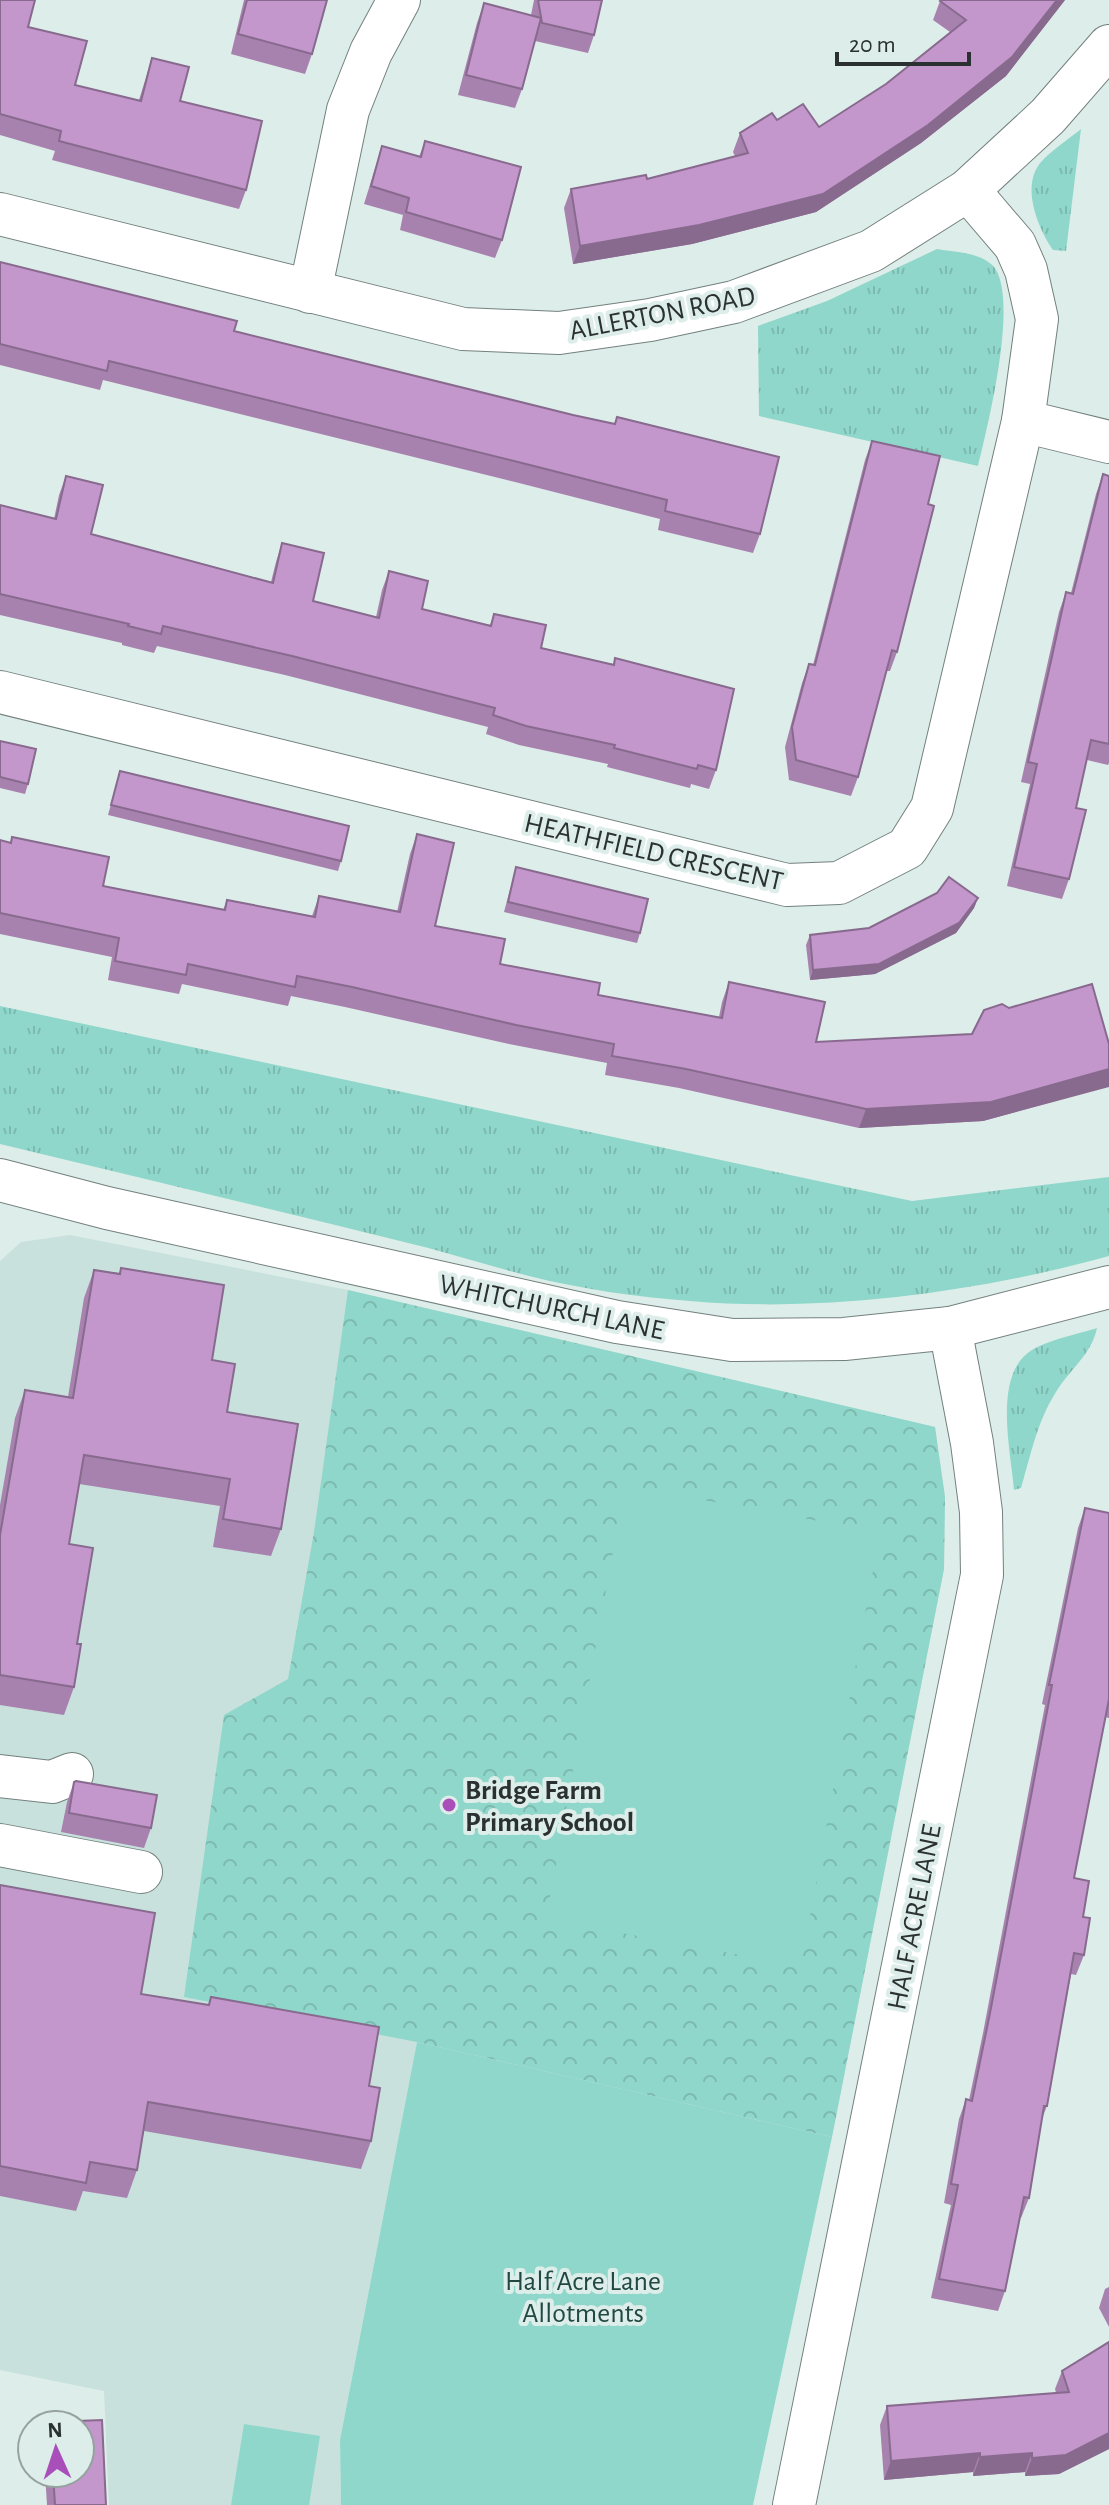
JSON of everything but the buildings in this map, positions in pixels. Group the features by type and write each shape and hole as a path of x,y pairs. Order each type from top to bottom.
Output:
{"street":[{"path":"310,292 348,110 371,52 399,0"},
{"name":"ALLERTON ROAD","path":"0,214 463,329 559,333 650,320 734,302 871,251 968,190 1048,116 1109,46"},
{"name":"HEATHFIELD CRESCENT","path":"0,692 787,885 839,883 907,848 932,808 1023,421 1037,319 1026,270 1015,245 968,190"},
{"path":"1023,421 1109,442"},
{"name":"WHITCHURCH LANE","path":"0,1180 107,1208 617,1322 732,1340 844,1339 950,1328 1109,1287"},
{"name":"HALF ACRE LANE","path":"794,2505 982,1575 981,1512 974,1457 950,1328"},
{"path":"0,1776 52,1782 72,1774"},
{"path":"0,1845 141,1872"}],"shaded area":[{"name":"Bridge Farm Primary School","path":"70,1235 348,1290 935,1427 945,1497 944,1569 832,2137 417,2042 340,2440 341,2505 109,2505 104,2391 0,2370 0,1261 21,1242"}],"green space":[{"path":"1081,129 1066,251 1053,250 1034,210 1033,176 1046,157"},
{"path":"937,249 979,257 991,264 1000,279 1003,330 1000,361 978,466 759,416 758,326 827,301"},
{"path":"0,1006 912,1201 1109,1177 1109,1256 1008,1280 848,1302 741,1304 609,1292 549,1281 416,1245 0,1144"},
{"path":"348,1290 935,1427 945,1497 944,1569 832,2137 417,2042 184,1997 224,1715 288,1679 314,1532"},
{"path":"1097,1328 1080,1362 1049,1403 1021,1488 1014,1490 1007,1414 1012,1377 1020,1361 1039,1346"},
{"path":"625,1486 880,1532 801,1966 546,1919"},
{"name":"Half Acre Lane Allotments","path":"417,2042 832,2137 753,2505 341,2505 340,2440"},
{"path":"244,2424 320,2436 309,2505 231,2505"}],"place":[{"name":"Bridge Farm Primary School","path":"449,1805"}]}
